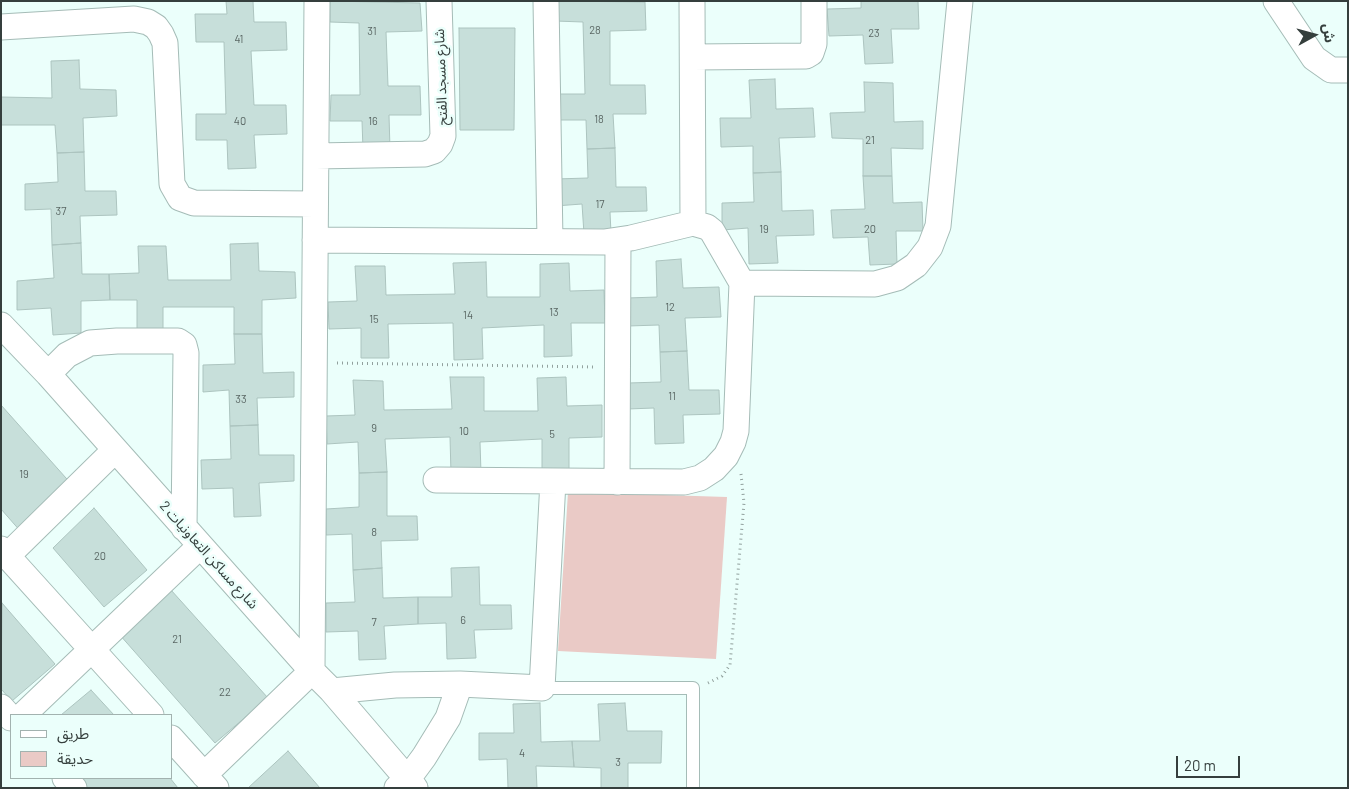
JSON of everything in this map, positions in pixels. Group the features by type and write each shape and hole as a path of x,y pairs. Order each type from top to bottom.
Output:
{"street":[{"path":"172,739 210,781 312,671 317,1"},
{"name":"شارع مسجد الفتح","path":"316,156 425,154 434,151 440,144 443,136 439,1"},
{"path":"546,1 550,241"},
{"path":"692,1 693,223"},
{"path":"693,57 806,56 811,53 814,44 814,1"},
{"path":"742,283 875,284 897,278 916,266 926,254 938,226 960,1"},
{"path":"1276,1 1314,58 1331,70 1348,70"},
{"path":"1,27 134,19 148,22 162,34 165,43 172,184 180,198 194,203 315,204"},
{"path":"315,240 604,242 618,241 685,223 693,223 707,227 712,231 742,283 737,419 733,442 726,456 714,469 700,478 684,482 436,480"},
{"path":"617,482 618,241"},
{"name":"شارع مساكن التعاونيات 2","path":"1,325 48,374 312,671 332,691 406,785"},
{"path":"24,714 92,649 192,537 186,353 184,345 178,341 90,343 67,355 48,374"},
{"path":"115,450 6,562 92,649 150,714"},
{"path":"332,691 395,685 460,684 542,688 553,481"},
{"path":"406,785 448,718 460,684"},
{"path":"1,707 10,717"}],"lane":[{"path":"542,688 693,688 693,788"}],"path":[{"path":"314,363 617,368"},
{"path":"693,688 722,676 730,665 744,503 739,461 733,442"}],"green space":[{"path":"568,492 727,497 716,659 558,651"}],"building":[{"path":"226,1 253,1 254,22 286,22 287,50 251,51 254,105 286,105 287,134 254,135 256,168 228,169 227,140 196,140 196,114 226,114 224,42 196,42 195,14 227,14"},
{"path":"330,1 420,3 422,31 386,32 388,86 420,86 421,115 389,115 390,149 363,150 362,121 330,121 331,95 360,95 359,23 330,22"},
{"path":"554,1 645,2 646,30 610,31 610,85 645,85 646,114 613,114 615,148 587,149 586,120 555,120 555,94 585,94 583,22 555,21"},
{"path":"861,1 918,1 919,29 891,29 893,63 865,64 863,35 829,36 827,9 861,8"},
{"path":"459,28 515,28 514,130 460,130"},
{"path":"79,60 80,89 116,90 117,116 83,118 84,152 57,153 55,125 1,125 1,97 52,98 51,61"},
{"path":"775,79 776,109 813,108 815,137 779,138 781,172 753,173 753,146 721,147 720,118 751,118 749,80"},
{"path":"864,82 893,83 894,122 923,121 923,149 891,148 892,176 863,176 863,139 832,138 830,113 865,112"},
{"path":"615,148 616,187 646,187 647,211 610,212 611,233 584,234 582,204 555,206 555,179 588,178 587,149"},
{"path":"84,152 85,191 116,191 117,215 80,216 81,243 52,245 51,209 25,210 25,184 58,182 57,153"},
{"path":"781,172 782,211 813,210 814,235 776,236 778,263 749,264 748,228 722,230 722,203 754,202 753,173"},
{"path":"863,176 892,176 893,203 922,202 923,231 896,231 897,264 870,265 868,237 833,238 831,210 865,209"},
{"path":"81,243 82,274 109,274 110,300 81,301 81,333 53,335 51,308 17,310 17,281 54,278 52,245"},
{"path":"258,243 259,271 295,272 296,298 262,300 262,334 234,334 234,307 163,307 163,336 137,337 137,300 110,300 109,274 139,273 138,246 166,246 168,280 231,280 230,244"},
{"path":"681,259 683,288 719,287 721,317 685,318 687,351 660,352 659,325 628,326 627,298 657,297 656,261"},
{"path":"486,262 487,297 540,297 540,264 569,263 570,291 604,290 605,323 571,323 572,356 544,357 544,325 482,328 483,359 454,360 453,323 388,324 389,358 361,358 361,328 329,329 328,302 357,301 355,266 385,266 386,295 455,294 453,263"},
{"path":"234,334 262,334 263,373 294,372 294,397 257,398 258,425 230,426 229,390 203,392 203,365 235,364"},
{"path":"687,351 689,390 719,390 720,414 683,415 684,443 655,444 654,408 628,409 628,383 661,382 660,352"},
{"path":"450,377 484,377 484,411 538,411 537,378 566,377 567,406 602,405 602,437 569,438 569,470 542,471 542,439 480,442 481,473 451,474 450,437 385,439 387,472 359,473 358,442 327,444 326,416 355,415 353,380 383,381 384,410 452,409"},
{"path":"1,405 74,487 22,533 1,509"},
{"path":"258,425 259,455 294,455 294,481 259,483 261,516 234,517 233,488 202,489 201,460 231,459 230,426"},
{"path":"387,472 387,516 417,516 418,540 381,541 382,568 353,570 352,534 326,535 326,509 359,507 359,473"},
{"path":"94,508 147,570 104,607 53,548"},
{"path":"479,567 480,605 511,605 512,629 474,630 476,658 447,659 446,623 418,624 418,597 452,597 451,568"},
{"path":"382,568 383,598 418,597 418,624 384,626 386,659 359,660 358,631 326,632 326,603 355,602 353,570"},
{"path":"171,590 268,698 215,743 119,634"},
{"path":"2,603 55,664 12,701 1,689"},
{"path":"91,690 113,714 62,714"},
{"path":"540,703 541,742 572,741 574,767 536,766 537,788 508,788 507,759 479,760 479,733 514,733 513,704"},
{"path":"625,703 627,731 662,731 661,763 628,763 628,788 601,788 601,768 574,767 572,741 600,741 598,704"},
{"path":"288,751 320,788 248,788"},
{"path":"79,779 171,779 178,788 87,788"}]}
